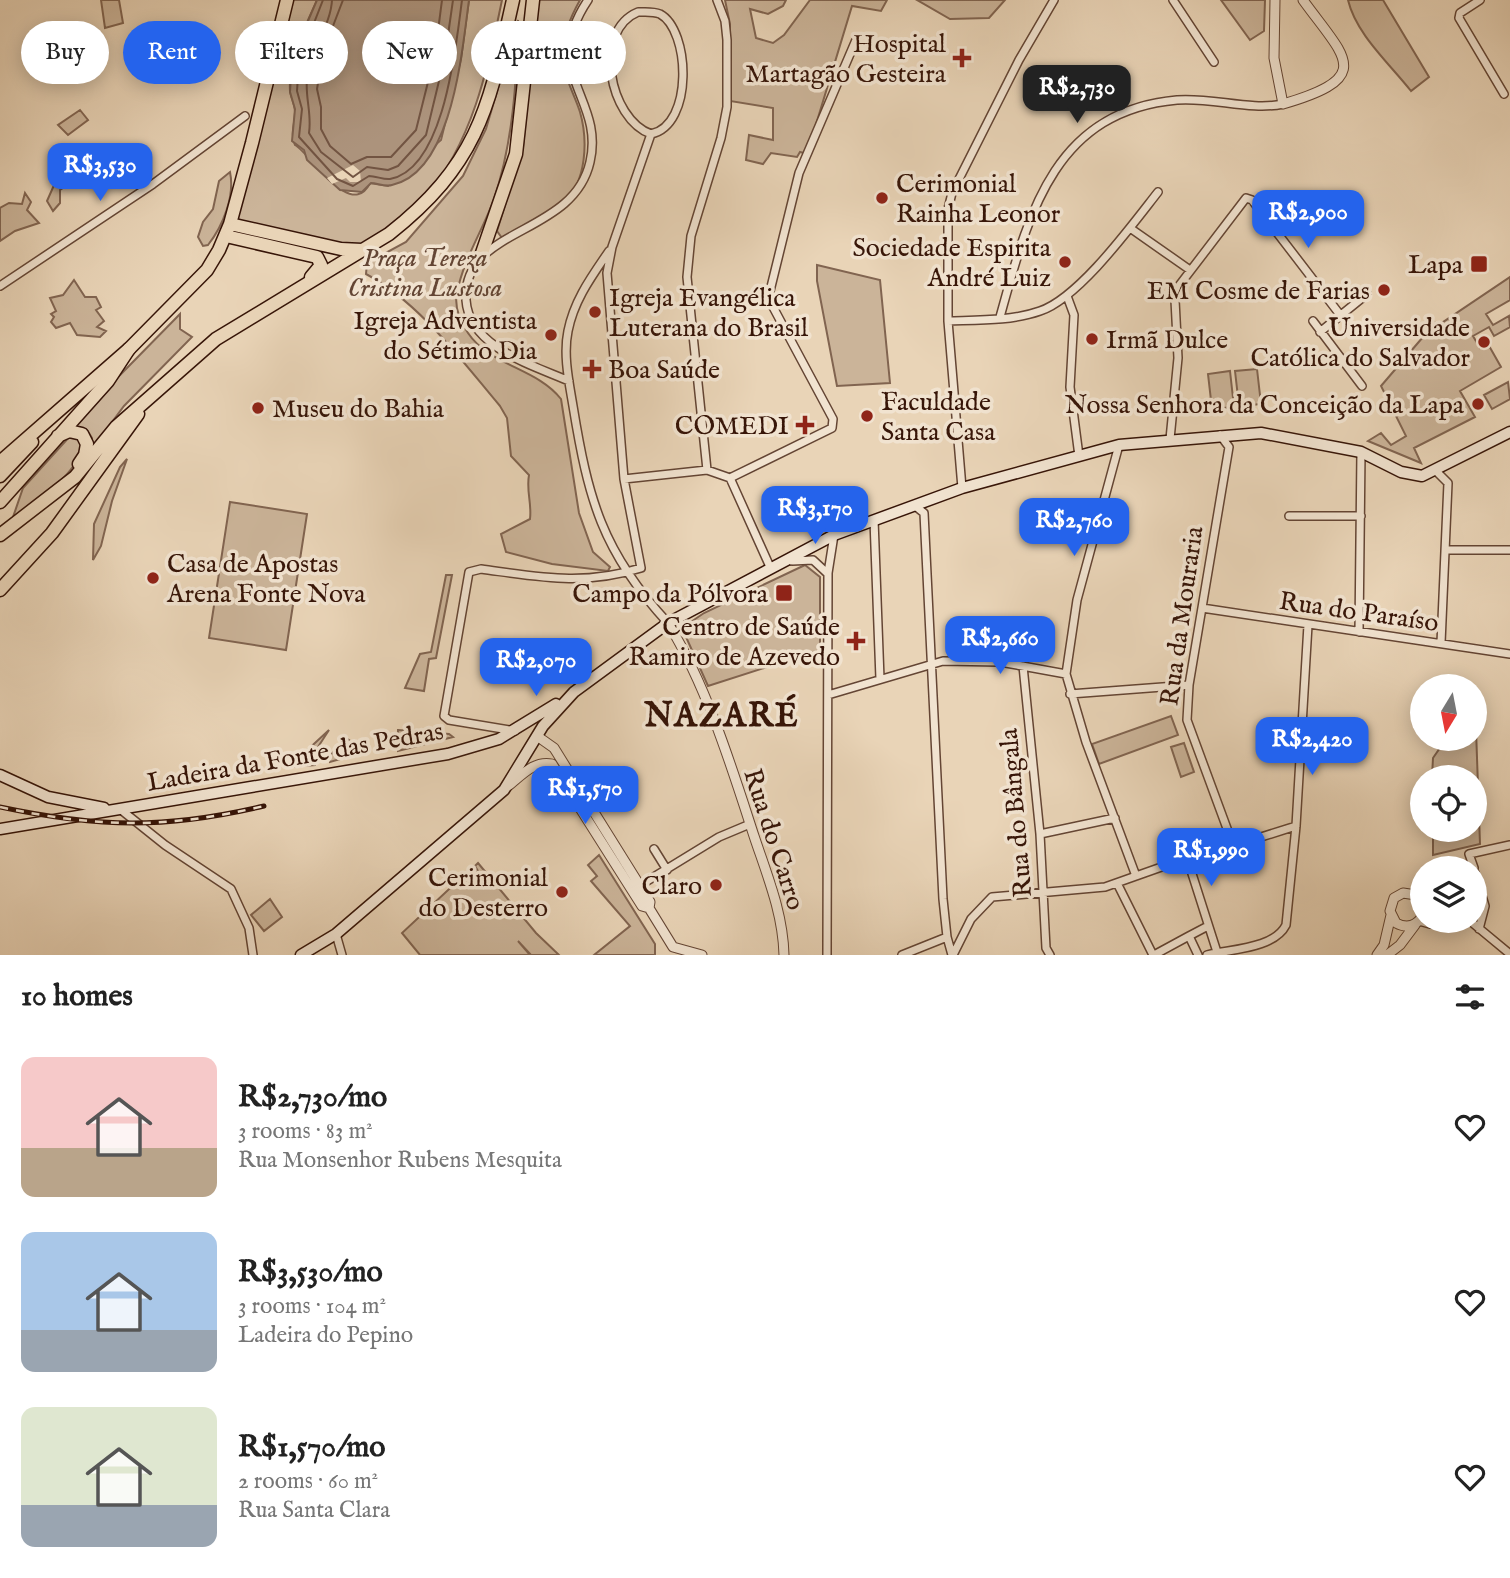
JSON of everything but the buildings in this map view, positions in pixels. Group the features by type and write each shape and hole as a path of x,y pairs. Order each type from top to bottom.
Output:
{"main road":[{"path":"0,461 129,349 207,271 228,230 287,0"},
{"path":"0,535 50,499 77,475 116,427 216,340 362,250 414,213 442,185 468,148 490,99 513,0"},
{"path":"481,256 516,153 533,0"},
{"path":"228,230 341,249 362,250"},
{"path":"228,230 317,257 320,260 319,270 298,288"},
{"path":"0,502 53,439 108,381 129,349"},
{"path":"0,476 69,400"},
{"path":"0,590 52,533 146,402"},
{"path":"50,499 85,455 87,444 82,434 76,432 53,439"},
{"path":"301,955 336,934 504,790 554,712 574,692 667,623 834,535 962,488 1119,445 1261,433 1361,452 1412,475 1436,471 1510,432"},
{"path":"0,580 24,561"},
{"name":"Ladeira da Fonte das Pedras","path":"0,830 448,754 488,743 515,731 574,692"},
{"path":"515,731 537,736"},
{"name":"Ladeira da Fonte das Pedras","path":"0,775 48,797 74,805 120,809"}],"street":[{"path":"569,381 510,354 479,331 471,319 466,291 471,273 481,256 566,205 584,181 593,150 592,135 571,75 569,49 576,22 588,0"},
{"path":"707,470 687,277 691,236 721,138 727,107 727,40 725,21 717,0"},
{"path":"962,488 948,321 946,231 952,193 1019,60 1054,0"},
{"path":"1173,0 1214,62"},
{"path":"1275,0 1273,38 1283,104"},
{"path":"1000,317 1042,189 1063,158 1100,124 1117,113 1174,100 1283,104 1327,88 1338,79 1345,64 1340,49 1303,0"},
{"path":"1480,0 1460,13 1459,18 1504,94"},
{"path":"638,12 659,14 668,21 678,38 680,105 672,123 660,132 651,134 639,127 620,101 611,71 615,39 623,23 638,12"},
{"path":"624,479 707,470 730,478 830,432 833,424 769,295 795,184 856,40"},
{"path":"0,286 163,177 245,116"},
{"path":"515,731 449,720 444,716 469,572 481,569 567,581 595,580 641,568 624,479 607,273 612,247 651,134"},
{"path":"948,321 1043,310 1068,296 1130,228 1158,192"},
{"path":"1170,439 1178,358 1175,300 1178,288 1246,198 1252,200 1341,316"},
{"path":"1130,228 1190,270"},
{"path":"612,247 584,286 570,322 566,348 569,381 595,512 626,573 667,623"},
{"path":"1320,332 1367,294"},
{"path":"1068,296 1074,315 1070,387 1079,456"},
{"path":"1313,321 1362,386"},
{"name":"Rua da Mouraria","path":"1219,435 1229,447 1189,685 1187,720 1232,842"},
{"path":"1119,445 1077,600 1066,674 1070,694 1136,876"},
{"path":"1359,632 1361,452"},
{"path":"1436,471 1448,483 1441,643"},
{"path":"730,478 771,569"},
{"path":"914,505 924,513 947,937 952,955"},
{"path":"1289,516 1360,516"},
{"path":"874,520 880,679"},
{"path":"827,955 828,573 834,535"},
{"path":"1445,550 1510,550"},
{"path":"786,562 813,560 828,573"},
{"name":"Rua do Paraíso","path":"1202,608 1510,654"},
{"name":"Rua do Carro","path":"667,623 706,707 750,824 779,913 783,954"},
{"path":"1207,955 1262,943 1282,932 1296,826 1308,625"},
{"path":"828,695 932,663 983,661 1066,674"},
{"name":"Rua do Bângala","path":"1023,666 1040,834 1046,948 1051,955"},
{"path":"1070,694 1189,685"},
{"path":"537,736 554,748 650,902 649,908 671,943 682,952"},
{"path":"504,790 531,767 540,763 552,764 642,906 649,908"},
{"path":"120,809 165,845 231,890 249,928 253,955"},
{"path":"1040,834 1115,818"},
{"path":"639,886 719,837 750,824"},
{"path":"952,955 971,919 992,897 1094,889 1232,842 1239,844 1296,826"},
{"path":"1469,856 1510,845"},
{"path":"654,849 667,870"},
{"path":"1186,858 1217,953"},
{"path":"1117,883 1131,917 1153,955 1209,926"},
{"path":"1377,955 1384,945 1391,902 1403,893 1410,894"},
{"path":"1391,915 1401,926 1410,923"},
{"path":"1387,955 1400,945 1410,932"},
{"path":"1484,933 1510,954"},
{"path":"336,934 342,955"},
{"path":"1189,936 1198,955"},
{"path":"902,955 947,937"},
{"path":"671,943 670,955 682,952 702,955"}],"green space":[{"path":"101,0 119,0 123,23 109,27 109,21 104,21"},
{"path":"291,0 317,0 308,21 286,21"},
{"path":"469,0 502,0 498,21 471,21 471,84 482,84 476,104 455,154 441,177 408,215 348,254 235,222 270,84 290,84 295,109 295,145 331,182 353,194 362,193 370,183 388,186 441,140 457,84"},
{"name":"Praça Tereza Cristina Lustosa","path":"538,0 580,0 570,21 536,21"},
{"path":"725,0 786,0 783,6 768,14 750,9 756,38 773,43 784,35 810,0 887,0 881,11 852,6 807,154 800,152 797,157 771,153 763,164 746,160 749,135 773,140 773,108 730,101 730,24"},
{"path":"917,0 1005,0 989,18 950,19"},
{"path":"1221,0 1265,0 1264,31 1250,40"},
{"path":"1348,0 1383,0 1429,77 1411,91 1358,25"},
{"name":"Praça Tereza Cristina Lustosa","path":"499,84 515,84 506,156 494,199 460,281 456,298 457,309 465,328 477,344 488,353 539,380 561,399 579,513 593,552 610,567 608,571 552,564 506,552 501,534 530,519 529,475 511,456 507,418 470,370 422,316 386,286 366,274 367,263 406,242 463,176 486,129"},
{"name":"Praça Tereza Cristina Lustosa","path":"529,84 570,84 580,112 584,135 584,160 577,184 563,203 502,238 497,231 523,147"},
{"path":"80,110 88,120 68,135 58,125"},
{"path":"62,167 73,175 93,168 98,172 105,172 106,177 97,181 91,177 73,181 60,190 60,203 53,211 47,201"},
{"path":"230,172 231,191 223,220 208,245 203,246 198,237 203,222 213,209 219,181"},
{"path":"25,193 31,202 27,210 39,223 15,231 0,241 0,208 9,203 22,204"},
{"path":"817,265 880,280 890,383 837,386 817,281"},
{"path":"1510,277 1510,300 1486,314 1493,325 1509,316 1510,327 1494,336 1489,327 1473,336 1480,348 1488,344 1501,367 1460,391 1475,417 1414,448 1421,463 1368,441 1381,433 1391,445 1406,436 1381,386 1435,323 1437,326"},
{"path":"74,280 85,297 96,297 101,307 96,310 104,321 97,327 106,331 100,337 77,335 70,323 56,328 51,322 54,317 51,314 56,311 50,298 63,295"},
{"path":"180,314 180,329 192,337 124,406 92,449 92,438 87,430 70,426"},
{"path":"1257,369 1261,404 1239,406 1235,371"},
{"path":"1230,371 1234,407 1212,409 1208,374"},
{"path":"1508,382 1510,399 1492,409 1484,395"},
{"path":"71,435 83,442 74,465 44,496 12,520 23,488"},
{"path":"127,459 112,501 101,546 93,560 94,524 120,467"},
{"name":"Casa de Apostas Arena Fonte Nova","path":"230,502 307,514 286,650 209,638"},
{"path":"805,565 820,577 820,650 708,686 682,628 704,613"},
{"path":"446,575 452,575 436,658 429,659 424,691 405,688 420,654 431,652"},
{"path":"1171,716 1178,735 1099,764 1092,744"},
{"path":"329,730 316,750 315,765 289,767"},
{"path":"398,730 449,734 453,737 398,751"},
{"path":"345,737 365,752 330,762 330,756"},
{"path":"1184,743 1194,772 1181,777 1171,747"},
{"path":"1438,751 1477,751 1477,765 1433,765"},
{"path":"1433,842 1480,842 1480,844 1433,855"},
{"path":"599,855 655,944 655,955 594,955 630,926 591,881 597,876 588,865"},
{"path":"478,863 536,933 559,955 531,955 518,941 530,955 420,955 402,933 462,877 467,880 478,871 475,866"},
{"path":"270,899 282,917 264,931 251,915"}],"water":[{"path":"317,0 469,0 457,81 457,21 362,21 362,84 456,84 441,134 429,158 413,175 387,186 371,183 362,192 340,190 307,160 304,150 292,141 295,109 290,84 348,84 348,21 308,21"}],"pier":[{"path":"353,165 360,171 361,182 350,182 346,178 332,184 327,178"}],"railway":[{"path":"0,807 69,819 132,823 195,819 264,806"}],"place":[{"name":"Hospital Martagão Gesteira","path":"962,58"},
{"name":"Cerimonial Rainha Leonor","path":"882,198"},
{"name":"Sociedade Espirita André Luiz","path":"1065,262"},
{"name":"Lapa","path":"1479,264"},
{"name":"EM Cosme de Farias","path":"1384,290"},
{"name":"Igreja Evangélica Luterana do Brasil","path":"595,312"},
{"name":"Igreja Adventista do Sétimo Dia","path":"551,335"},
{"name":"Irmã Dulce","path":"1092,339"},
{"name":"Universidade Católica do Salvador","path":"1484,342"},
{"name":"Boa Saúde","path":"592,369"},
{"name":"Nossa Senhora da Conceição da Lapa","path":"1478,404"},
{"name":"Museu do Bahia","path":"258,408"},
{"name":"Faculdade Santa Casa","path":"867,416"},
{"name":"COMEDI","path":"805,425"},
{"name":"Casa de Apostas Arena Fonte Nova","path":"153,578"},
{"name":"Campo da Pólvora","path":"784,593"},
{"name":"Centro de Saúde Ramiro de Azevedo","path":"856,641"},
{"name":"Claro","path":"716,885"},
{"name":"Cerimonial do Desterro","path":"562,892"}],"district":[{"name":"NAZARÉ","path":"722,714"}]}
